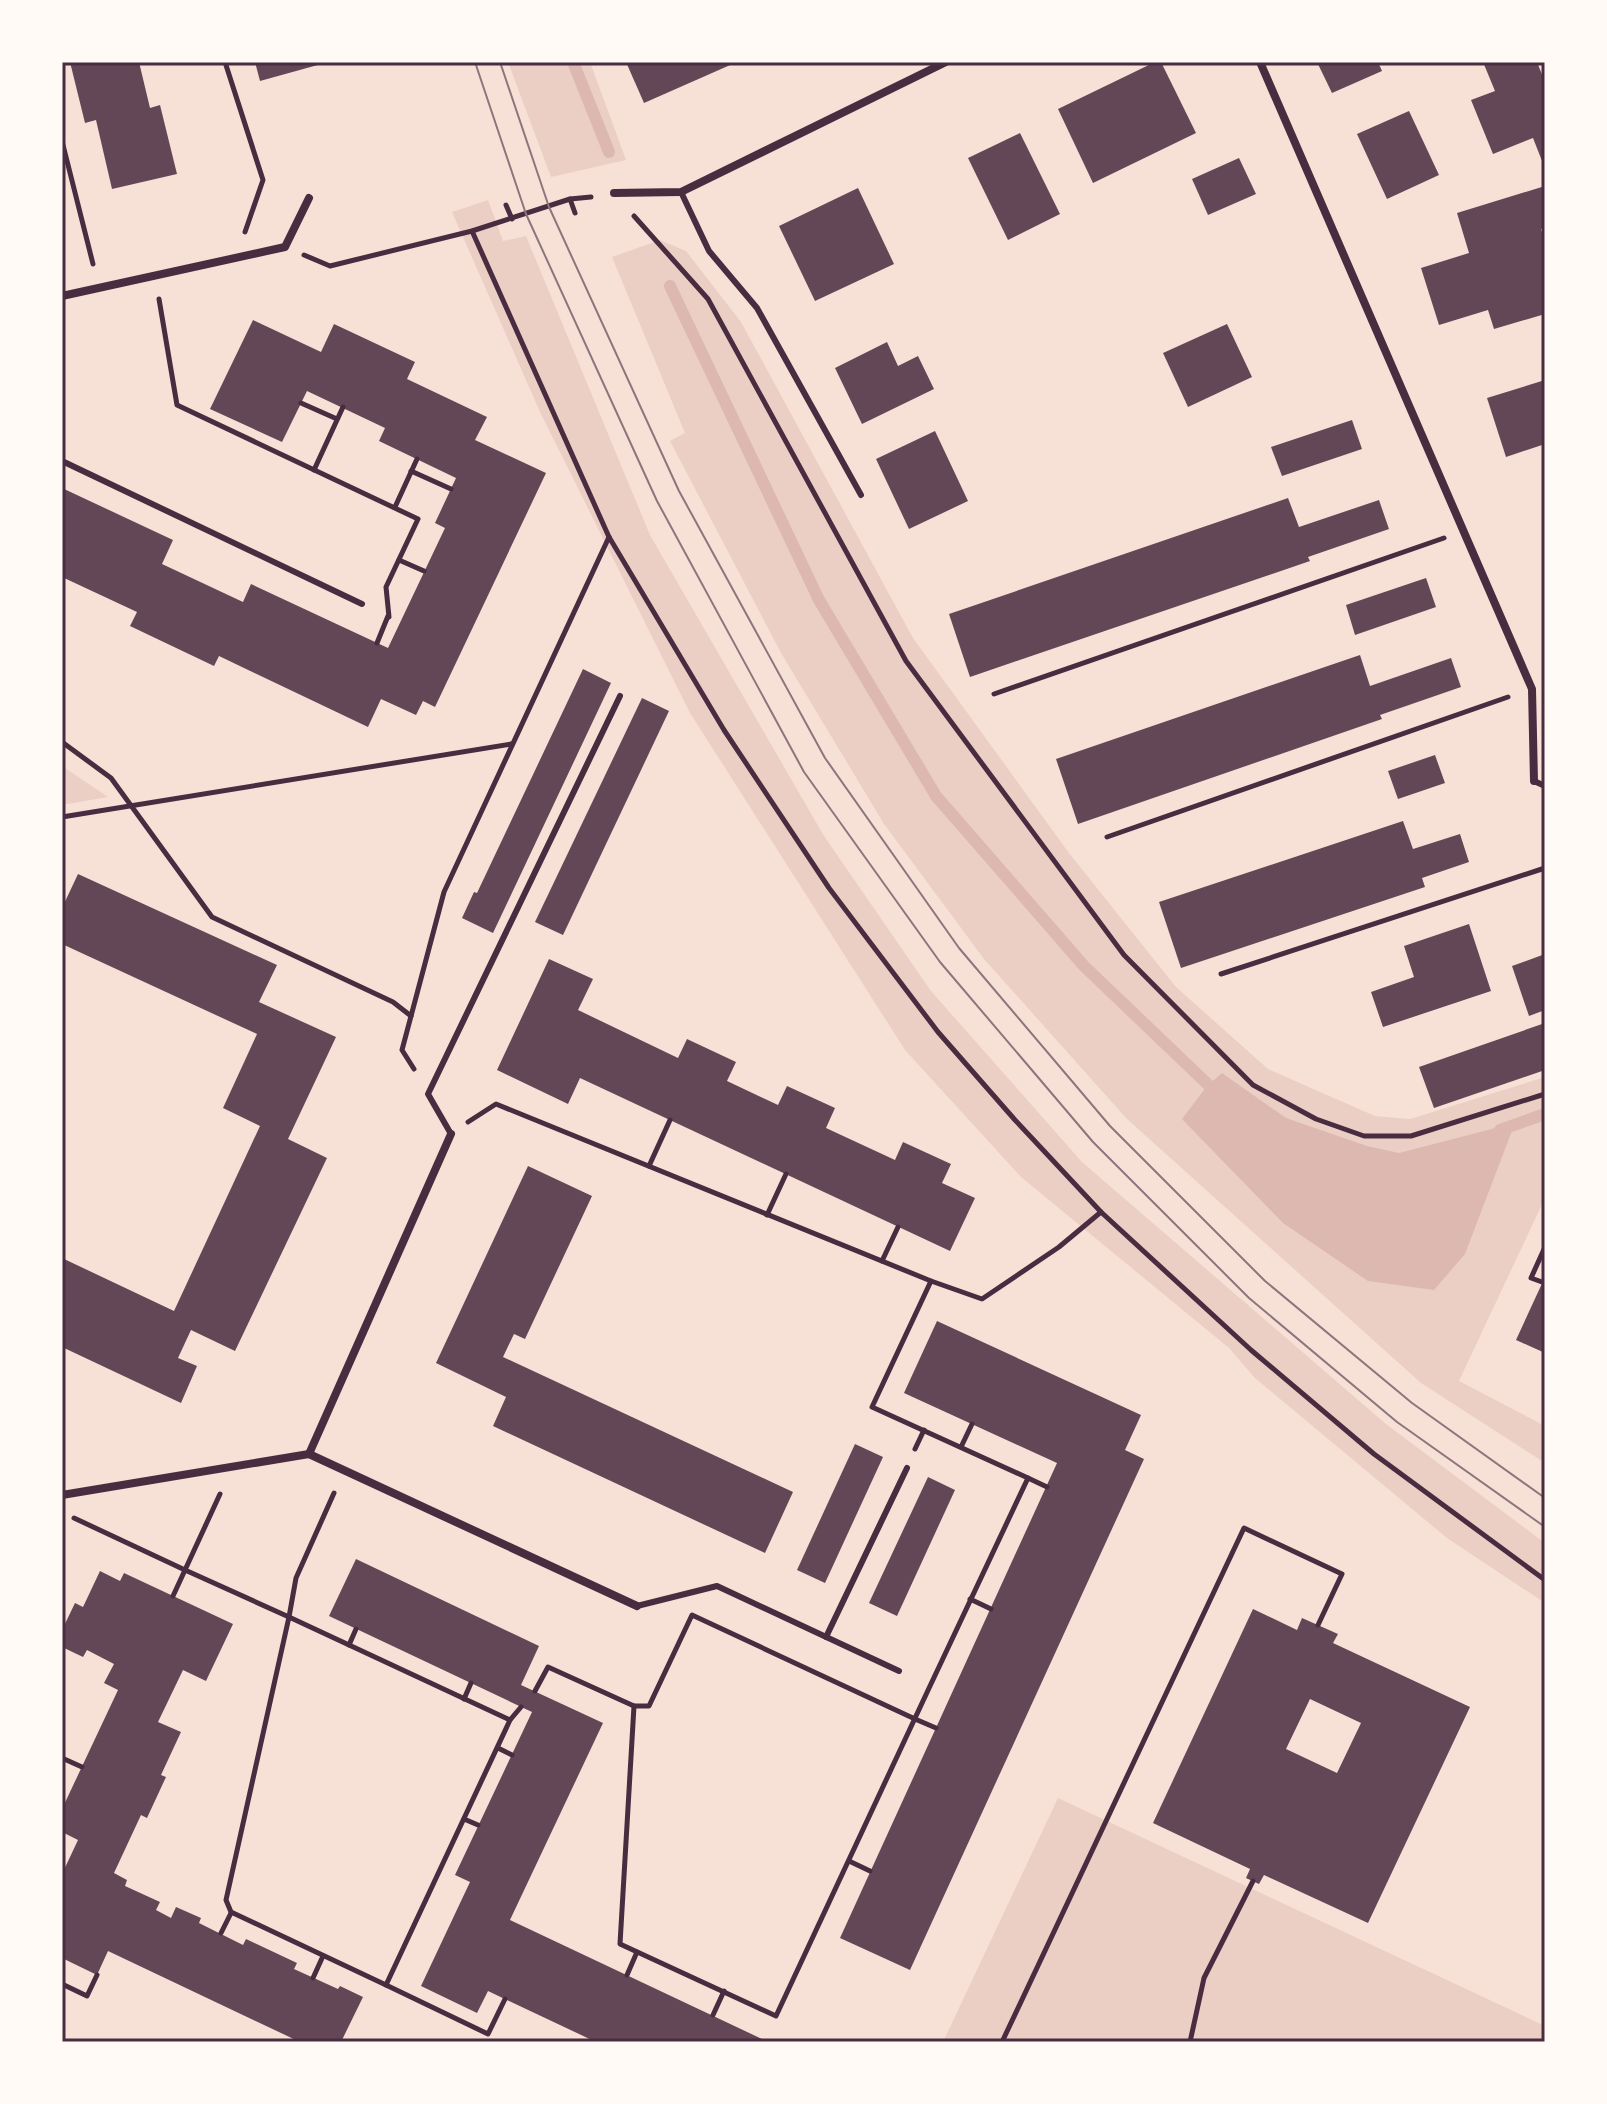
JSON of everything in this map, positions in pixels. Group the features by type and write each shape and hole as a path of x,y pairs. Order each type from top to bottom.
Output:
{"street":[{"path":"614,193 681,192 930,65 946,62"},
{"path":"1260,62 1532,689 1534,781"},
{"path":"62,296 285,247 309,198"},
{"path":"309,1454 451,1134"},
{"path":"62,1495 309,1454 637,1606"}],"lane":[{"path":"681,192 709,251 757,308 861,495"},
{"path":"62,461 362,604"},
{"path":"451,1134 428,1094 620,696"},
{"path":"1534,781 1545,786"},
{"path":"826,1637 907,1468"},
{"path":"637,1606 717,1586 899,1671"}],"path":[{"path":"225,62 263,180 236,258"},
{"path":"62,141 99,288"},
{"path":"285,247 330,266 472,231 570,199 614,193 708,299 906,661 1124,955 1253,1085 1316,1119 1364,1136 1411,1136 1545,1094"},
{"path":"570,199 575,213"},
{"path":"506,205 512,219"},
{"path":"472,231 609,537 724,730 829,888 938,1032 1101,1212 1251,1350 1374,1454 1545,1580"},
{"path":"155,275 177,405 418,519 386,587 389,617"},
{"path":"301,403 337,419"},
{"path":"314,470 343,407"},
{"path":"395,507 417,459"},
{"path":"411,471 451,489"},
{"path":"994,694 1463,531"},
{"path":"428,1094 402,1050 444,892 609,537"},
{"path":"399,560 424,571"},
{"path":"1107,837 1532,689"},
{"path":"62,742 111,778 212,917 393,1002 411,1016"},
{"path":"62,817 511,744"},
{"path":"1221,974 1545,868"},
{"path":"451,1134 496,1104 982,1299 1059,1247 1101,1212"},
{"path":"649,1166 670,1120"},
{"path":"767,1215 786,1174"},
{"path":"882,1261 898,1227"},
{"path":"1542,1282 1531,1278 1545,1247"},
{"path":"931,1281 872,1407 1047,1487"},
{"path":"961,1447 972,1424"},
{"path":"173,1596 233,1466"},
{"path":"344,1470 296,1578 226,1900 231,1912 488,2034 505,1999"},
{"path":"634,1706 620,1944 776,2016 1028,1478"},
{"path":"62,1513 510,1720"},
{"path":"1002,2042 1244,1528 1342,1574 1318,1625"},
{"path":"970,1599 991,1609"},
{"path":"535,1691 548,1667 634,1706 649,1706 692,1615 936,1728"},
{"path":"349,1645 356,1629"},
{"path":"464,1699 471,1683"},
{"path":"386,1985 510,1720 521,1707"},
{"path":"498,1748 512,1755"},
{"path":"62,1758 82,1767"},
{"path":"464,1819 478,1825"},
{"path":"849,1861 870,1871"},
{"path":"1190,2042 1204,1978 1253,1881"},
{"path":"221,1933 231,1912"},
{"path":"627,1975 637,1952"},
{"path":"313,1978 323,1956"},
{"path":"62,1984 87,1996 97,1975"},
{"path":"713,2015 724,1991"}],"shaded area":[{"path":"508,62 590,62 626,160 551,177"},
{"path":"488,200 503,241 526,236 650,535 824,836 931,991 1082,1162 1386,1424 1545,1543 1545,1603 1447,1538 1255,1378 1229,1348 1021,1177 905,1050 690,713 540,412 452,212"},
{"path":"660,240 686,251 741,322 913,638 1069,853 1176,987 1268,1069 1375,1116 1410,1119 1545,1077 1545,1198 1459,1381 1545,1426 1545,1463 1421,1383 1127,1119 984,959 884,824 781,653 670,441 685,433 612,257"},
{"path":"62,766 108,797 62,805"},
{"path":"1222,1073 1286,1118 1367,1146 1399,1153 1515,1123 1465,1254 1434,1290 1368,1281 1283,1223 1182,1119 1207,1086"},
{"path":"1058,1798 1545,2026 1545,2042 943,2042"}],"building":[{"path":"70,62 139,62 150,108 160,105 177,174 112,189 96,120 85,123"},
{"path":"255,62 325,62 325,63 260,81"},
{"path":"626,62 737,62 644,103"},
{"path":"1155,62 1161,62 1196,133 1093,183 1058,109"},
{"path":"1317,62 1378,62 1382,71 1332,93"},
{"path":"1483,62 1537,62 1545,82 1545,160 1542,161 1533,138 1493,154 1471,100 1495,91"},
{"path":"1409,111 1439,175 1387,199 1357,134"},
{"path":"1020,133 1060,214 1008,240 968,158"},
{"path":"1239,158 1256,194 1208,215 1192,179"},
{"path":"1545,186 1545,228 1541,229 1545,242 1545,314 1494,329 1488,310 1439,325 1421,268 1469,253 1457,213"},
{"path":"858,188 894,264 815,301 779,226"},
{"path":"253,320 321,352 334,324 415,362 407,379 487,417 475,440 546,473 435,707 423,701 416,715 381,699 368,727 219,656 214,666 130,626 137,612 62,577 62,488 173,540 162,564 243,602 251,584 388,648 445,528 435,523 456,478 379,441 385,428 307,391 282,442 210,409"},
{"path":"1227,324 1252,377 1188,407 1163,353"},
{"path":"887,342 898,366 918,356 934,389 862,424 835,368"},
{"path":"1545,380 1545,444 1506,457 1487,398"},
{"path":"1352,420 1362,449 1282,476 1271,447"},
{"path":"935,431 968,501 909,529 876,459"},
{"path":"1288,498 1299,527 1379,500 1389,529 1308,557 1310,561 970,677 949,614"},
{"path":"1426,578 1436,607 1355,635 1346,605"},
{"path":"1360,655 1370,686 1451,658 1461,687 1380,715 1382,719 1078,824 1056,759"},
{"path":"583,669 611,683 493,933 462,918 474,892 477,893"},
{"path":"642,698 669,711 563,935 535,922"},
{"path":"1435,755 1445,783 1398,799 1388,771"},
{"path":"1403,821 1413,849 1460,834 1469,862 1422,878 1425,887 1181,968 1159,902"},
{"path":"78,874 277,965 259,1002 336,1037 288,1139 327,1158 235,1351 191,1330 178,1358 197,1366 181,1403 62,1347 62,1258 174,1311 260,1126 223,1108 257,1034 62,944 62,908"},
{"path":"1469,924 1491,991 1383,1027 1371,992 1414,977 1404,946"},
{"path":"1545,954 1545,1010 1529,1016 1512,966"},
{"path":"549,959 593,979 578,1010 678,1058 687,1039 736,1062 727,1081 778,1105 787,1086 835,1108 826,1128 895,1160 903,1142 951,1164 942,1183 975,1198 950,1251 580,1078 568,1104 497,1070"},
{"path":"1545,1023 1545,1070 1434,1108 1419,1067"},
{"path":"528,1166 592,1196 525,1339 514,1334 503,1357 793,1492 765,1553 493,1426 506,1397 436,1363"},
{"path":"1545,1277 1545,1353 1516,1340"},
{"path":"937,1321 1141,1415 1125,1450 1144,1459 910,1970 840,1938 1057,1463 904,1393"},
{"path":"855,1444 883,1457 825,1583 797,1570"},
{"path":"928,1477 955,1490 897,1616 869,1603"},
{"path":"356,1559 539,1646 521,1685 603,1723 510,1920 762,2039 761,2042 596,2042 488,1991 477,2013 421,1986 470,1882 455,1875 532,1712 329,1616"},
{"path":"100,1571 120,1581 124,1573 233,1624 206,1681 183,1670 158,1722 181,1732 161,1775 166,1777 147,1818 141,1815 114,1873 127,1880 125,1886 160,1902 156,1910 171,1918 176,1907 201,1918 199,1923 243,1945 246,1939 297,1963 294,1969 363,1997 341,2042 300,2042 108,1951 97,1975 62,1958 62,1874 78,1840 62,1832 62,1809 118,1690 104,1683 114,1664 87,1650 83,1657 62,1647 62,1630 75,1603 83,1607"},
{"path":"1253,1609 1297,1630 1302,1618 1338,1634 1333,1643 1470,1707 1368,1923 1264,1875 1259,1884 1246,1878 1250,1869 1153,1823","holes":["1310,1699 1361,1723 1337,1773 1286,1749"]}],"waterway":[{"path":"573,62 609,152"},
{"path":"670,286 819,600 936,796 1084,966 1220,1096"},
{"path":"1500,1130 1545,1114"}],"tram line":[{"path":"475,62 526,214 657,501 804,772 940,962 1093,1142 1249,1298 1397,1422 1545,1527"},
{"path":"500,62 549,207 679,491 825,758 959,948 1110,1126 1265,1281 1412,1403 1545,1498"}]}
